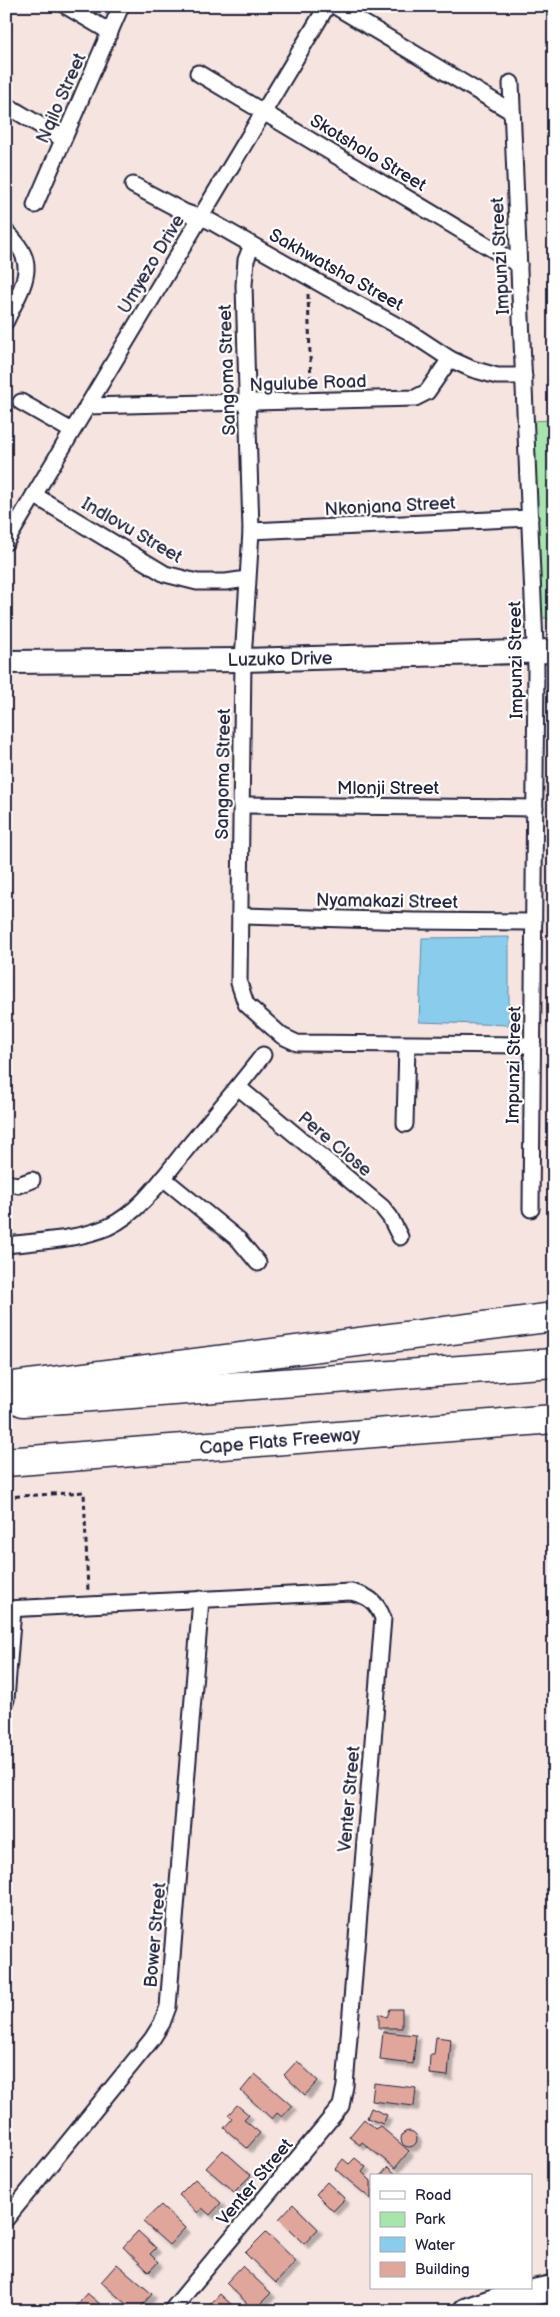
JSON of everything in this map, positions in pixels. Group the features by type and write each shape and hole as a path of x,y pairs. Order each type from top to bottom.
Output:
{"highway":[{"path":"6,1387 554,1317"},
{"path":"6,1403 554,1363"},
{"name":"Cape Flats Freeway","path":"6,1462 554,1419"},
{"path":"183,1449 349,1450 554,1437"}],"main road":[{"path":"466,2311 499,2300 554,2288"}],"street":[{"path":"66,6 110,32"},
{"name":"Nqilo Street","path":"35,205 121,6"},
{"name":"Umyezo Drive","path":"6,542 327,6"},
{"path":"335,6 512,112"},
{"name":"Skotsholo Street","path":"198,74 519,265"},
{"name":"Impunzi Street","path":"511,83 530,518 545,652 535,808 531,1209"},
{"path":"6,105 63,139"},
{"name":"Sakhwatsha Street","path":"133,185 184,212 201,216 409,332 450,359 483,373 497,376 524,376"},
{"path":"6,232 19,244 26,258 26,275 6,321"},
{"name":"Sangoma Street","path":"252,245 244,271 251,531 243,660 239,983 242,996 246,1004 282,1036 297,1043 533,1045"},
{"name":"Ngulube Road","path":"87,406 415,398 427,392 450,359"},
{"path":"21,402 72,431"},
{"name":"Indlovu Street","path":"34,495 165,574 197,582 226,582 247,579"},
{"name":"Nkonjana Street","path":"251,531 530,518"},
{"name":"Luzuko Drive","path":"6,662 243,660 545,652"},
{"name":"Mlonji Street","path":"241,805 535,808"},
{"name":"Nyamakazi Street","path":"240,916 534,922"},
{"path":"405,1124 407,1045"},
{"path":"6,1245 67,1237 107,1227 134,1209 163,1178 263,1055"},
{"name":"Pere Close","path":"238,1087 382,1207 390,1216 400,1237"},
{"path":"163,1178 239,1240 258,1263"},
{"path":"6,1183 18,1185 32,1180"},
{"name":"Venter Street","path":"10,1609 351,1592 364,1595 373,1601 379,1608 382,1618 344,2094 341,2106 172,2311"},
{"name":"Bower Street","path":"6,2219 152,2039 168,2007 201,1599"},
{"path":"6,1700 10,1609"}],"path":[{"path":"308,277 311,401"},
{"path":"6,1497 84,1492 89,1605"}],"green space":[{"path":"554,420 554,622 551,622 547,618 541,618 533,421"}],"water":[{"path":"509,937 509,1025 419,1022 422,938"}],"building":[{"path":"390,2009 402,2009 402,2028 379,2028 379,2014 387,2017"},
{"path":"383,2032 416,2035 413,2064 380,2060"},
{"path":"436,2037 451,2039 448,2076 429,2074 430,2055 434,2055"},
{"path":"297,2061 318,2081 305,2095 284,2075"},
{"path":"255,2074 292,2106 282,2117 277,2113 272,2119 241,2091"},
{"path":"374,2083 416,2088 414,2106 372,2101"},
{"path":"237,2105 249,2115 244,2120 260,2133 247,2148 224,2128 232,2119 228,2115"},
{"path":"371,2108 387,2115 383,2124 367,2118"},
{"path":"364,2119 375,2129 380,2126 409,2151 395,2168 362,2142 360,2145 349,2137"},
{"path":"406,2131 412,2131 417,2136 415,2145 406,2147 401,2142 401,2136"},
{"path":"223,2150 251,2175 234,2192 206,2168"},
{"path":"355,2158 366,2167 362,2172 370,2180 370,2198 335,2169 343,2159 349,2164"},
{"path":"388,2167 396,2174 382,2174"},
{"path":"195,2179 221,2203 210,2215 202,2208 198,2213 179,2195"},
{"path":"327,2182 345,2199 333,2211 316,2194"},
{"path":"293,2204 318,2229 304,2244 279,2219"},
{"path":"161,2205 185,2228 169,2245 143,2222"},
{"path":"138,2231 156,2248 150,2254 158,2262 149,2272 123,2247"},
{"path":"266,2232 296,2261 276,2283 245,2253"},
{"path":"117,2264 152,2294 137,2311 134,2311 101,2282"},
{"path":"242,2266 271,2293 254,2310 226,2283"},
{"path":"87,2293 108,2311 75,2311 73,2309"},
{"path":"220,2294 238,2311 204,2311"}]}
